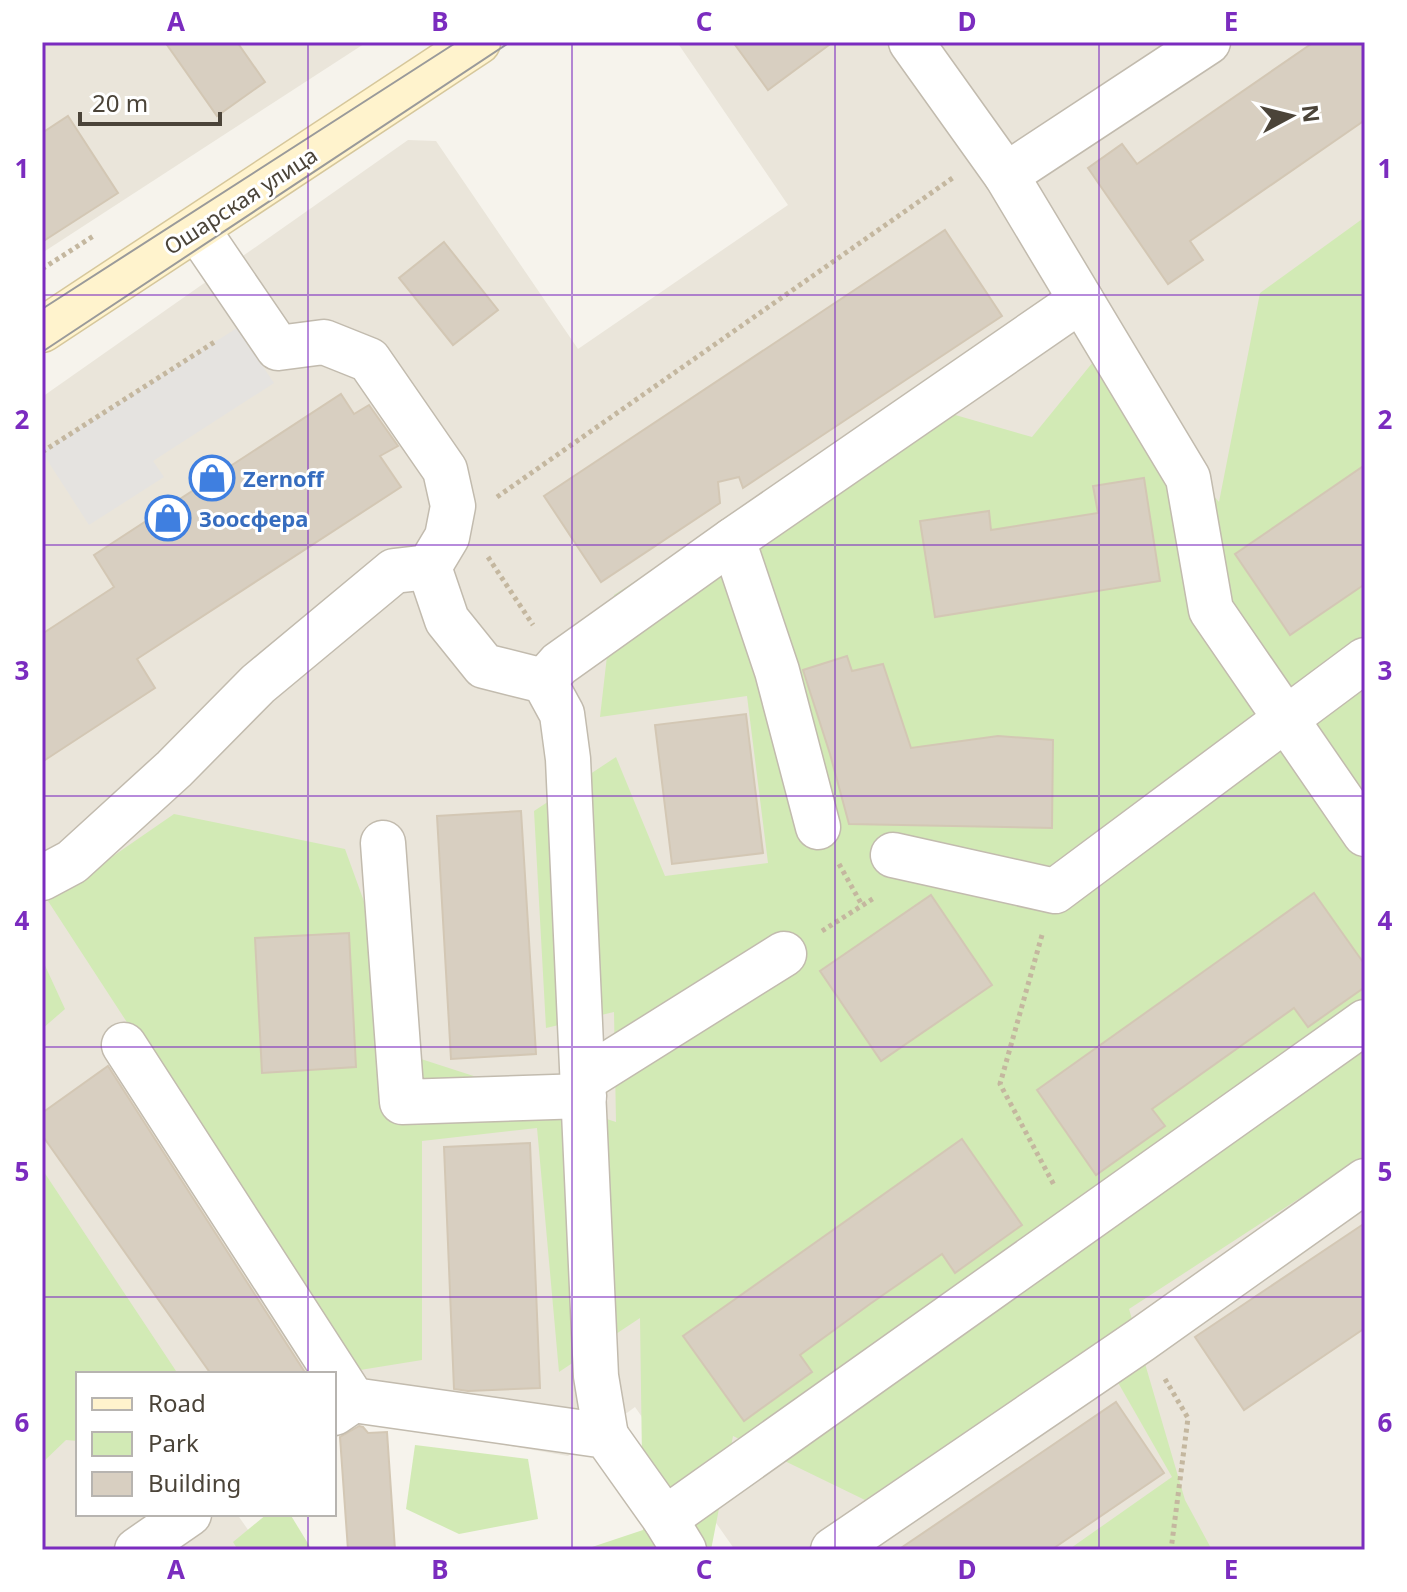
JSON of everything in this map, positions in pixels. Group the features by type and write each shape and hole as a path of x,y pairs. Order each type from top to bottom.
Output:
{"street":[{"name":"Ошарская улица","path":"42,330 478,42"},
{"path":"911,42 998,163 1188,478 1211,610 1365,834"},
{"path":"998,163 1208,42"},
{"path":"197,229 278,348 324,342 369,360 445,470 453,506 447,537 429,567 447,620 484,666 552,673 733,540 1081,300"},
{"path":"733,540 777,671 818,827"},
{"path":"42,878 72,862 174,769 258,684 394,571 429,567"},
{"path":"911,859 1055,891 1365,660"},
{"path":"552,673 568,759 596,1376 606,1436 674,1534 1076,1225 1358,1044"},
{"path":"383,843 402,1102 583,1088 784,954"},
{"path":"124,1045 323,1372"},
{"path":"833,1550 1141,1340 1365,1181"},
{"path":"344,1406 606,1436"},
{"path":"137,1550 186,1516"}],"path":[{"path":"552,673 453,506 495,499 998,163"},
{"path":"42,452 224,336"},
{"path":"784,954 911,859"},
{"path":"1055,891 1000,1084 1076,1225"},
{"path":"1141,1340 1188,1418 1171,1550"}],"shaded area":[{"path":"42,42 367,42 42,253"},
{"path":"677,42 1365,42 1365,1550 735,1550 635,1407 568,1456 418,1430 394,1422 336,1428 336,1372 76,1372 76,1516 238,1516 262,1550 42,1550 42,397 408,140 436,141 578,349 788,205"},
{"path":"237,328 274,383 153,461 164,477 89,525 42,452"}],"green space":[{"path":"1365,217 1365,1158 1129,1309 1185,1500 1212,1550 1068,1550 1172,1477 1096,1344 865,1500 733,1436 711,1550 583,1550 643,1530 640,1318 559,1372 537,1128 422,1141 422,1360 354,1371 48,901 174,814 345,849 421,1059 616,1122 614,1012 546,1028 534,811 616,757 665,876 768,863 747,696 600,717 614,595 910,402 1032,437 1093,362 1219,502 1260,293"},
{"path":"42,959 65,1009 42,1029"},
{"path":"42,1169 177,1372 76,1372 76,1441 66,1440 42,1463"},
{"path":"415,1445 528,1459 538,1519 459,1534 406,1509"},
{"path":"265,1516 291,1516 312,1550 238,1550 233,1542"}],"building":[{"path":"165,42 237,42 265,82 217,116"},
{"path":"733,42 833,42 768,90"},
{"path":"1314,42 1365,42 1365,120 1190,241 1203,260 1168,284 1088,168 1122,144 1137,164"},
{"path":"68,116 118,193 42,242 42,133"},
{"path":"945,230 1002,316 743,488 739,477 718,482 720,503 601,582 544,496"},
{"path":"444,242 498,310 453,345 399,278"},
{"path":"341,394 354,414 369,405 398,446 380,456 401,487 137,659 155,688 42,762 42,634 114,587 94,555"},
{"path":"1365,465 1365,584 1290,635 1235,554"},
{"path":"1144,478 1160,581 935,617 920,521 989,511 991,530 1098,513 1093,486"},
{"path":"847,656 852,671 883,664 911,748 998,736 1053,740 1052,828 849,824 803,670"},
{"path":"746,714 763,853 672,864 655,725"},
{"path":"521,811 536,1054 451,1059 437,816"},
{"path":"1314,893 1365,965 1365,987 1308,1027 1294,1008 1152,1109 1165,1126 1096,1175 1037,1090"},
{"path":"931,895 992,985 881,1061 820,971"},
{"path":"349,933 356,1067 262,1073 255,938"},
{"path":"108,1066 305,1372 210,1372 42,1135 42,1113"},
{"path":"962,1139 1022,1225 955,1273 942,1254 870,1304 800,1355 812,1372 744,1421 683,1336"},
{"path":"530,1143 540,1388 454,1389 444,1147"},
{"path":"1365,1223 1365,1328 1244,1410 1195,1337"},
{"path":"1116,1402 1164,1473 1051,1550 898,1550"},
{"path":"359,1426 368,1433 387,1432 395,1550 348,1550 340,1437"}],"tram line":[{"path":"42,309 457,42"},
{"path":"42,352 510,42"}],"place":[{"name":"Zernoff","path":"212,478"},
{"name":"Зоосфера","path":"168,518"}]}
